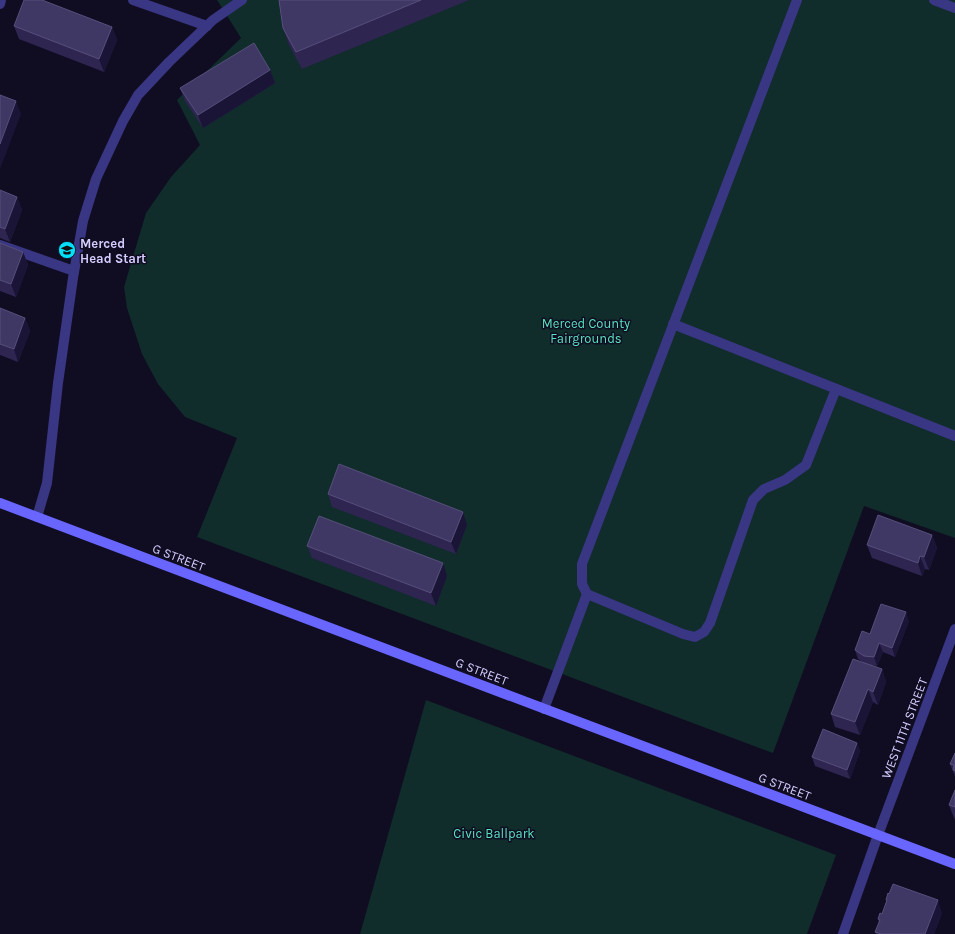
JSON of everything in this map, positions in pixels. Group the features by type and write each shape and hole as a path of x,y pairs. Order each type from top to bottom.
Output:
{"main road":[{"name":"G STREET","path":"0,503 955,864"}],"street":[{"path":"0,4 1,0"},
{"path":"132,0 207,26"},
{"path":"37,517 47,483 58,383 82,221 96,179 123,121 138,96 169,62 213,20 242,0"},
{"path":"797,0 582,564 582,584 588,594 682,634 695,637 704,632 710,623 753,500 764,489 785,480 806,465 836,389"},
{"path":"934,0 955,8"},
{"path":"0,245 74,271"},
{"path":"673,324 955,436"},
{"path":"544,709 588,594"},
{"name":"WEST 11TH STREET","path":"843,934 878,835 955,630"}],"green space":[{"name":"Merced County Fairgrounds","path":"217,0 955,0 955,538 864,506 773,753 197,537 237,438 185,417 158,384 142,354 127,308 124,287 146,213 171,177 200,145 177,100 241,38"},
{"name":"Civic Ballpark","path":"426,700 836,855 807,934 360,934"}],"building":[{"path":"24,0 42,0 112,27 99,59 14,26"},
{"path":"279,0 421,0 296,52 283,28"},
{"path":"254,43 270,70 198,115 180,88"},
{"path":"0,95 16,101 0,144"},
{"path":"0,190 17,197 5,229 0,227"},
{"path":"0,243 23,252 11,284 0,280"},
{"path":"0,308 25,318 14,349 0,344"},
{"path":"339,464 463,512 451,542 328,494"},
{"path":"878,515 932,535 924,557 920,556 918,563 867,545"},
{"path":"319,516 443,563 431,593 307,546"},
{"path":"881,604 906,612 892,648 879,643 874,657 864,656 855,650 862,631 870,634"},
{"path":"853,659 882,669 873,692 868,689 855,722 831,714"},
{"path":"823,729 857,743 847,770 812,757"},
{"path":"955,753 955,771 953,770 954,765 950,764"},
{"path":"955,790 955,807 949,805"},
{"path":"893,884 938,900 925,934 881,934 875,932 880,920 878,919 880,913 882,914 888,893 889,894"}],"place":[{"name":"Merced Head Start","path":"67,250"}]}
